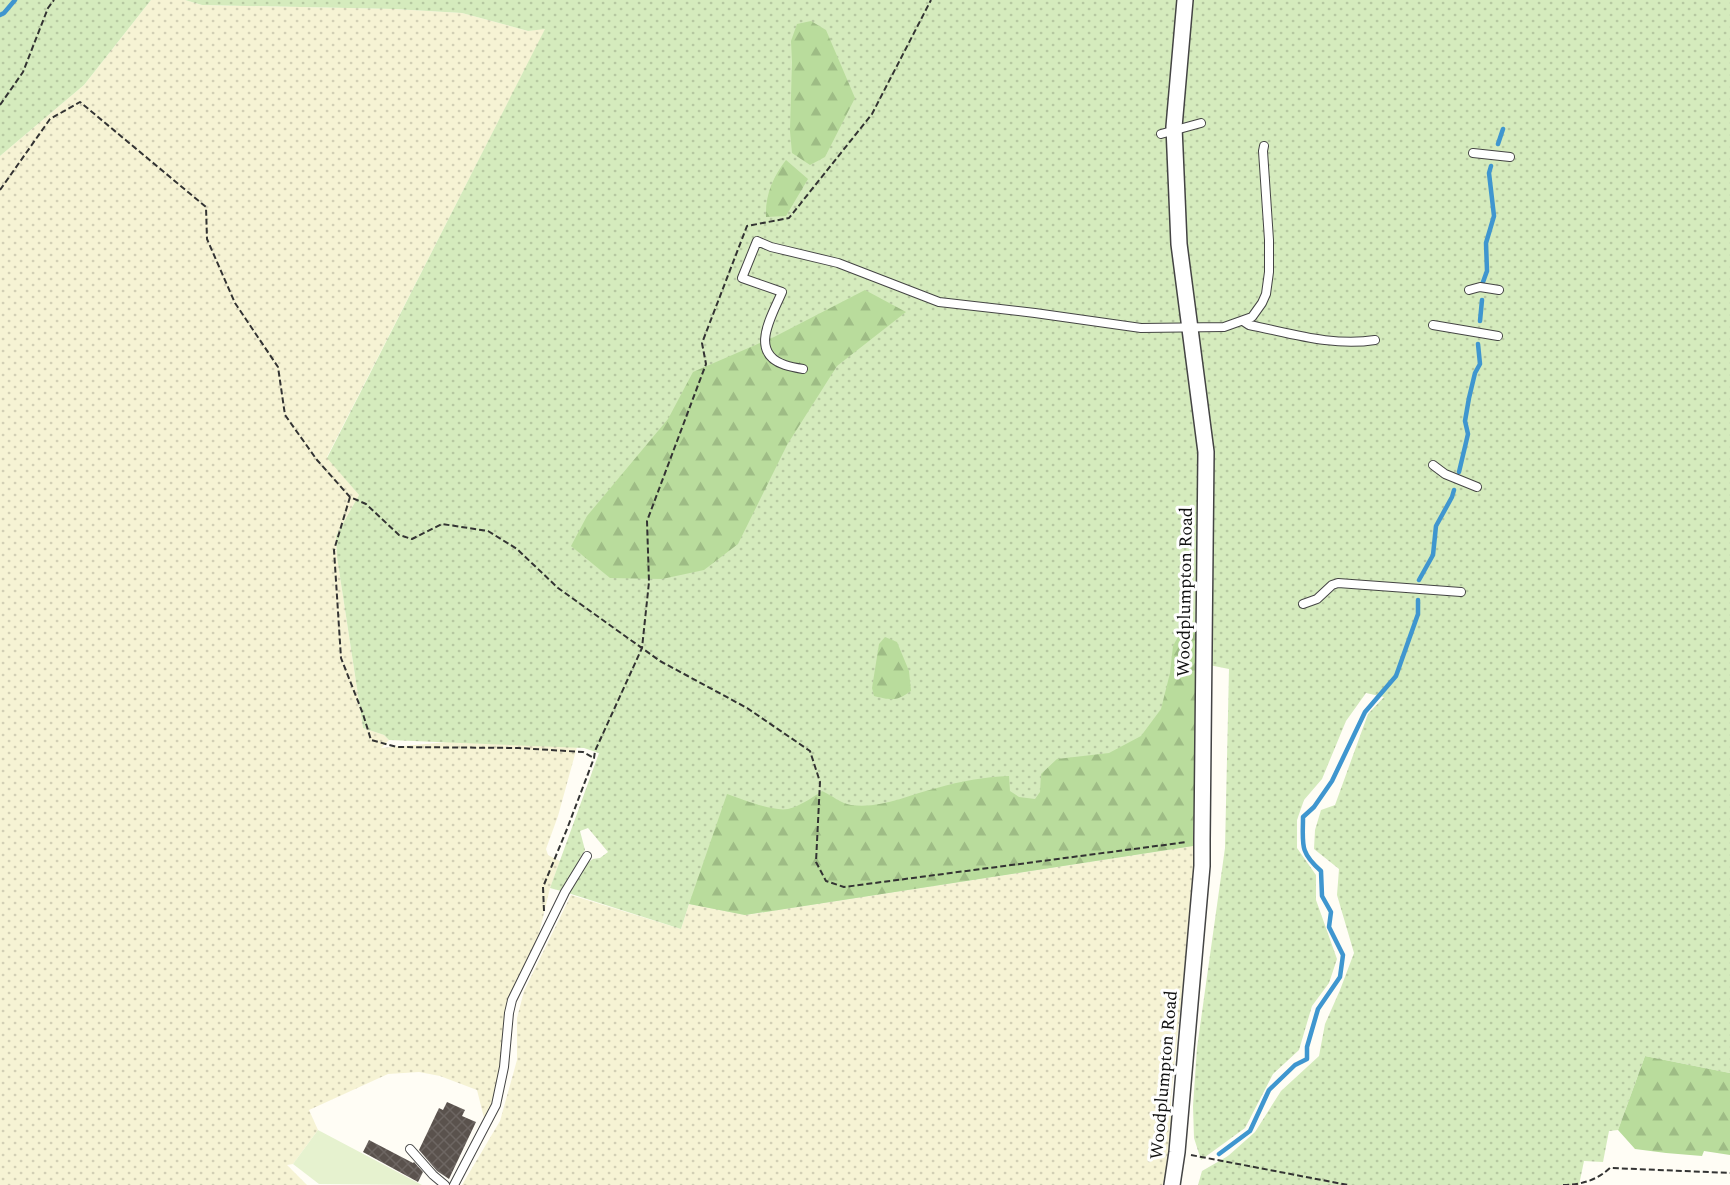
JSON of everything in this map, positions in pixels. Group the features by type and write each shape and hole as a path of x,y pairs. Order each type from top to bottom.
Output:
{"street":[{"name":"Woodplumpton Road","path":"1172,1185 1177,1152 1201,878 1202,840 1206,452 1167,132 1185,0"}],"lane":[{"path":"1167,132 1201,123"},
{"path":"803,369 783,365 769,354 765,346 764,337 782,292 742,278 757,241 771,247 838,262 939,303 1141,328 1224,327 1252,317 1266,294 1269,272 1264,146"},
{"path":"1473,153 1510,157"},
{"path":"1469,290 1480,287 1499,290"},
{"path":"1243,321 1249,325 1332,341 1375,340"},
{"path":"1433,325 1498,336"},
{"path":"1433,465 1445,474 1477,488"},
{"path":"1303,604 1317,599 1332,585 1338,583 1461,592"},
{"path":"454,1185 496,1105 504,1067 512,1000 565,892 587,856"},
{"path":"410,1149 445,1185"}],"path":[{"path":"0,105 23,72 48,8 54,0"},
{"path":"544,933 543,887 595,751 642,648 649,582 647,521 706,364 702,343 747,226 789,218 872,114 931,0"},
{"path":"0,190 50,119 80,102 206,207 207,239 235,303 278,368 285,415 317,460 350,497 366,504 399,535 412,539 442,524 488,531 517,549 558,588 660,661 747,708 810,751 820,782 816,862 825,881 844,887 1202,840"},
{"path":"350,497 334,550 341,658 371,740 397,747 519,748 583,752 594,758"},
{"path":"1177,1152 1348,1185"},
{"path":"1563,1185 1575,1185 1600,1177 1610,1168 1730,1173"}],"shaded area":[{"path":"151,0 185,0 202,5 394,9 462,13 528,31 546,28 327,457 359,495 336,536 337,557 363,728 384,735 389,740 381,748 448,742 577,747 558,816 546,849 548,855 560,861 550,888 539,934 511,996 495,1098 485,1122 477,1090 440,1076 419,1072 388,1074 309,1110 318,1130 293,1164 287,1165 307,1185 0,1185 0,156 84,85"},
{"path":"1193,846 1196,863 1171,1098 1168,1168 1163,1185 462,1185 500,1121 517,1060 517,1018 524,991 571,895 681,929 689,904 746,915"}],"green space":[{"path":"0,0 151,0 84,85 0,156"},
{"path":"185,0 1730,0 1730,1073 1645,1056 1618,1130 1609,1131 1603,1162 1584,1161 1579,1185 1198,1185 1202,1171 1228,1156 1255,1132 1281,1091 1319,1056 1325,1024 1354,953 1337,895 1339,869 1314,849 1315,830 1321,810 1335,805 1368,714 1384,697 1366,693 1346,721 1322,779 1304,800 1297,820 1297,848 1316,875 1316,900 1337,959 1329,983 1312,1006 1299,1050 1273,1074 1245,1128 1201,1160 1194,1138 1193,1106 1197,1048 1225,848 1229,669 1199,663 1193,846 745,915 689,904 681,929 568,893 587,863 608,852 588,828 580,831 585,850 561,891 550,888 599,753 584,748 389,740 384,735 363,728 337,557 336,536 359,495 327,458 545,29 528,31 462,13 394,9 202,5"},
{"path":"811,21 826,30 855,98 825,157 810,165 792,153 790,131 791,41 797,24"},
{"path":"786,160 808,179 786,216 766,217 771,187"},
{"path":"865,290 906,312 837,366 787,445 738,544 704,570 662,579 610,578 571,546 587,516 668,419 693,372 774,337"},
{"path":"1196,631 1198,663 1193,846 745,915 689,904 727,794 774,809 788,809 822,791 847,804 862,806 894,801 964,781 1009,776 1010,791 1019,797 1035,799 1040,792 1041,774 1057,759 1109,753 1141,736 1161,709 1170,673 1173,646 1180,633"},
{"path":"885,637 897,642 909,671 911,691 893,699 874,696 872,688 879,644"},
{"path":"1645,1056 1730,1073 1730,1155 1704,1151 1702,1156 1635,1149 1618,1130"},
{"path":"318,1130 422,1185 319,1184 293,1164"}],"building":[{"path":"447,1102 465,1110 462,1116 476,1122 449,1179 437,1171 419,1150 439,1108 443,1110"},
{"path":"369,1140 414,1162 423,1172 418,1182 363,1152"}],"waterway":[{"path":"0,15 15,0"},
{"path":"1498,144 1503,129"},
{"path":"1483,282 1487,271 1486,243 1494,216 1489,173 1491,166"},
{"path":"1480,321 1482,300"},
{"path":"1459,472 1468,434 1465,421 1469,398 1475,373 1480,364 1478,344"},
{"path":"1419,580 1433,555 1436,526 1454,490"},
{"path":"1219,1154 1250,1131 1269,1090 1295,1065 1307,1059 1307,1047 1318,1009 1340,977 1343,955 1329,927 1331,912 1322,896 1321,871 1309,858 1304,847 1303,817 1314,807 1332,781 1365,712 1396,676 1418,614 1418,600"}]}
